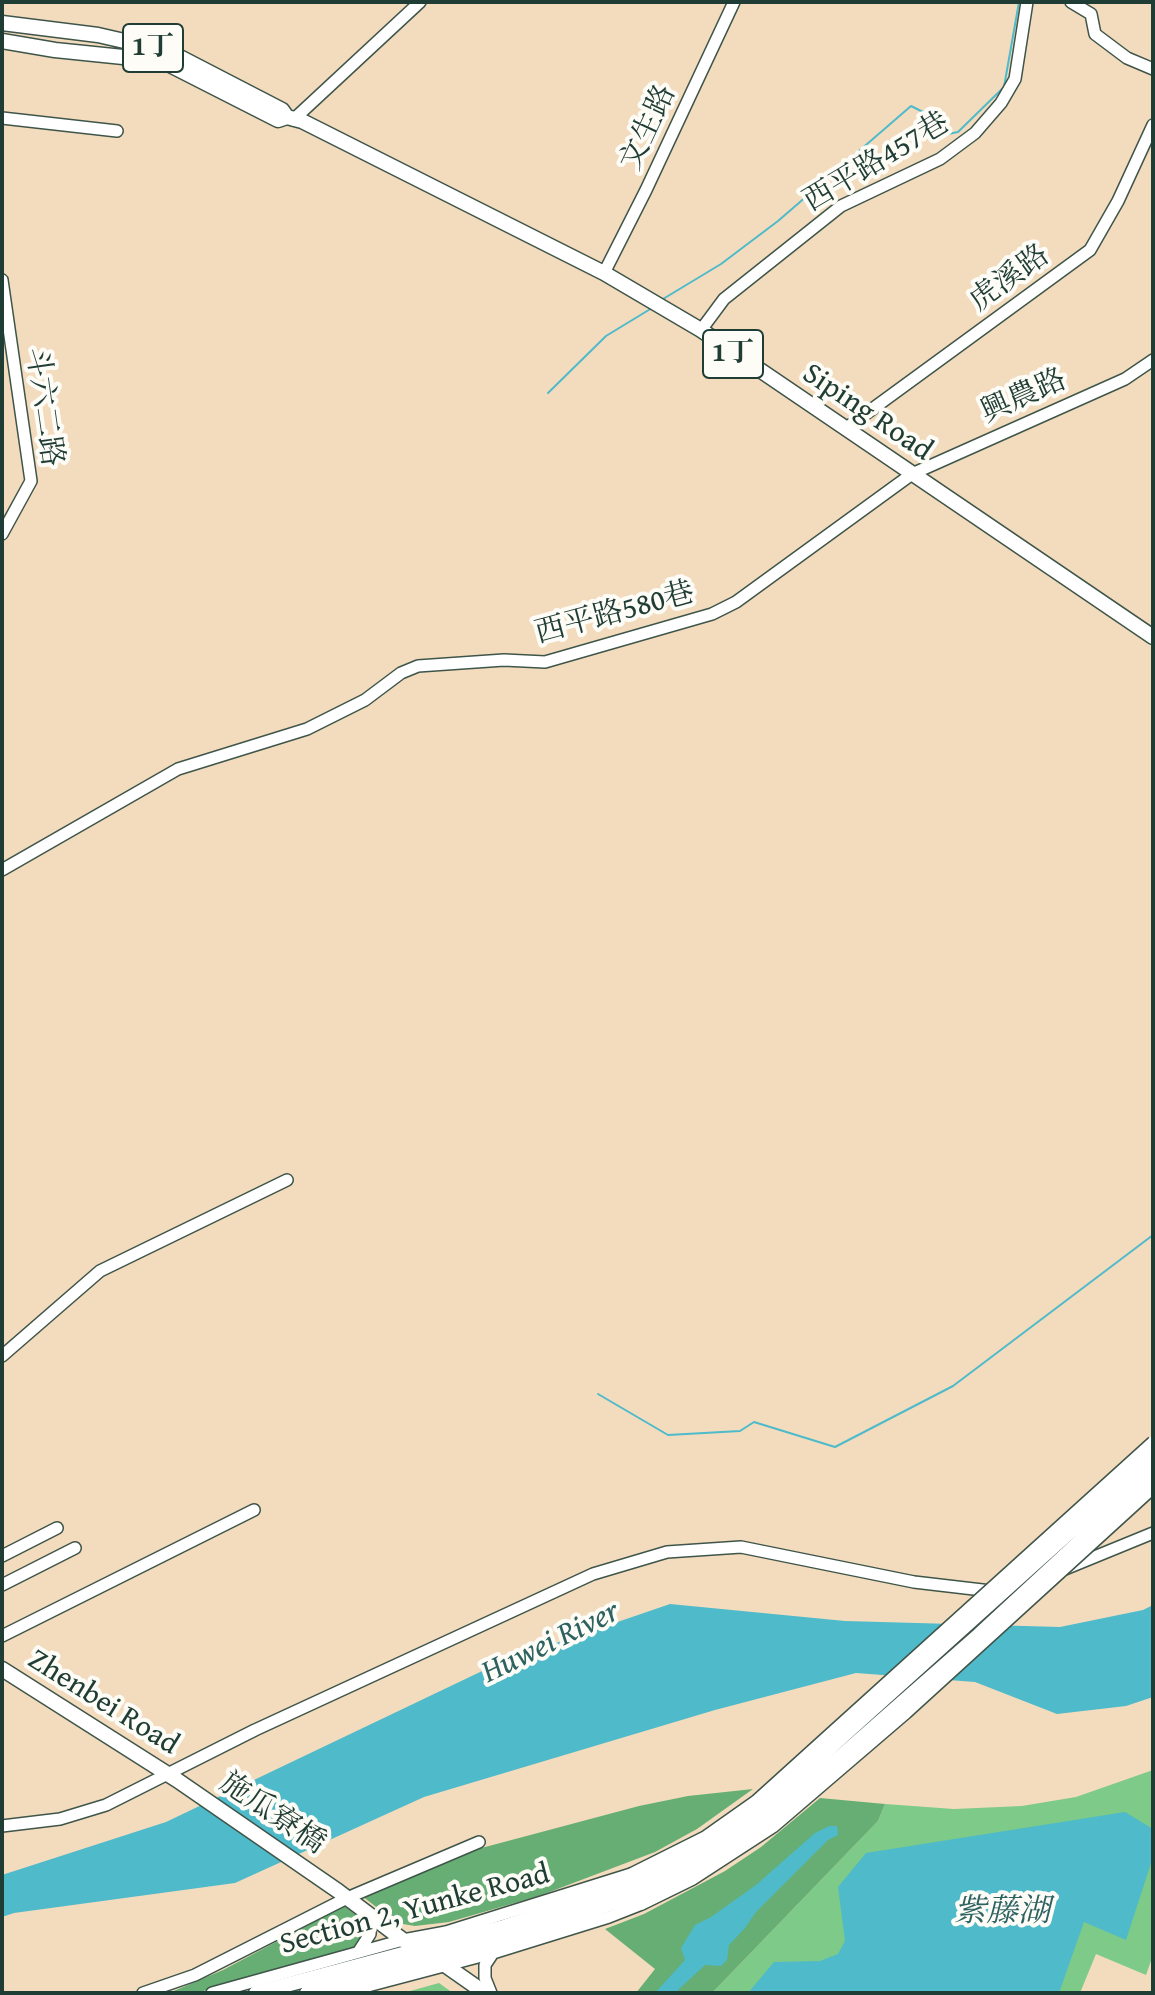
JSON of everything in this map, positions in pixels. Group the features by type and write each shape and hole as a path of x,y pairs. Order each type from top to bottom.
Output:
{"main road":[{"name":"Siping Road","path":"2,23 98,35 168,51 282,110 290,118"},
{"name":"Siping Road","path":"2,41 162,61 278,120 290,118 302,121 604,273 701,330 1153,637"},
{"path":"637,1889 720,1838 777,1795 1153,1457"},
{"path":"637,1889 671,1880 731,1846 796,1796 1001,1615 1153,1474"},
{"name":"Zhenbei Road","path":"2,1669 172,1778"},
{"name":"施瓜寮橋","path":"172,1778 343,1894 403,1940 488,1993"},
{"name":"Section 2, Yunke Road","path":"256,1993 637,1889"},
{"name":"Section 2, Yunke Road","path":"307,1993 440,1961 534,1930 637,1889"}],"street":[{"path":"290,118 420,2"},
{"name":"文生路","path":"604,273 734,2"},
{"path":"1071,2 1091,14 1095,34 1127,58 1153,69"},
{"name":"西平路457巷","path":"701,330 724,299 841,206 940,159 975,133 1001,103 1015,79 1026,4"},
{"path":"2,118 117,131"},
{"name":"虎溪路","path":"845,429 1090,250 1118,201 1153,125"},
{"name":"斗六二路","path":"2,280 4,321 31,481 2,534"},
{"name":"興農路","path":"912,474 1125,379 1153,360"},
{"name":"西平路580巷","path":"2,870 178,769 307,729 365,700 401,673 418,666 504,660 545,662 712,614 736,602 912,474"},
{"path":"2,1356 100,1271 287,1180"},
{"path":"637,1889 756,1801 1153,1442"},
{"path":"637,1889 693,1879 773,1827 906,1713 1153,1488"},
{"path":"2,1636 254,1510"},
{"path":"2,1556 57,1528"},
{"path":"2,1826 60,1819 106,1805 172,1778 255,1730 593,1574 667,1552 741,1547 914,1582 979,1591 1007,1590 1153,1533"},
{"path":"2,1585 75,1548"},
{"path":"143,1993 195,1975 343,1894 479,1842"},
{"name":"Section 2, Yunke Road","path":"212,1993 403,1940 637,1889"},
{"name":"Section 2, Yunke Road","path":"341,1993 440,1961 493,1953 609,1917 637,1889"},
{"path":"358,1953 370,1934 371,1915"},
{"path":"488,1993 485,1965 493,1953"}],"green space":[{"name":"紫藤湖","path":"1153,1770 1153,1955 1146,1975 1096,1954 1080,1993 712,1993 878,1821 885,1804 954,1809 1022,1806 1076,1797"},
{"path":"753,1789 697,1829 655,1852 539,1896 449,1922 415,1926 397,1923 362,1896 474,1850 639,1806 688,1796"},
{"path":"820,1798 885,1804 878,1821 712,1993 636,1993 655,1969 605,1929 644,1914 725,1871 761,1847"},
{"path":"344,1906 367,1923 359,1945 350,1951 196,1993 169,1993 223,1970"},
{"path":"439,1983 453,1993 403,1993"}],"water":[{"path":"670,1604 845,1621 1060,1627 1143,1610 1153,1605 1153,1697 1126,1706 1057,1714 975,1682 856,1673 715,1710 424,1797 235,1883 2,1917 2,1875 166,1822 501,1662"},
{"name":"紫藤湖","path":"1125,1812 1153,1829 1153,1857 1126,1940 1084,1922 1059,1993 748,1993 774,1962 820,1961 838,1954 845,1941 838,1887 866,1853"},
{"path":"829,1826 837,1826 838,1835 828,1840 756,1912 729,1945 727,1960 721,1966 705,1965 678,1990 679,1993 655,1993 685,1960 681,1948 695,1925 756,1885 815,1833"}],"waterway":[{"path":"663,299 721,264 778,221 911,106 929,115 948,134 958,132 1004,87 1019,2"},
{"path":"548,393 606,336 652,308"},
{"path":"598,1394 668,1435 740,1431 754,1422 835,1447 953,1386 1153,1235"}],"water label":[{"name":"Huwei River","path":"551,1643"}]}
